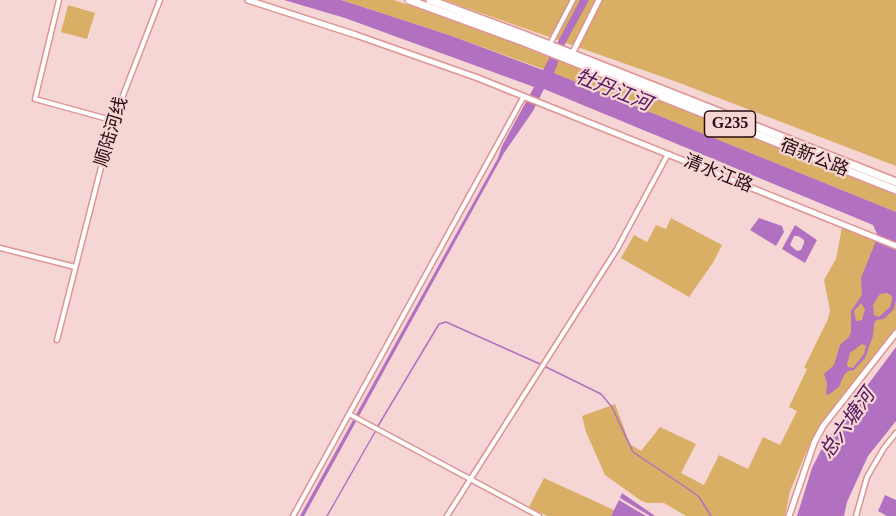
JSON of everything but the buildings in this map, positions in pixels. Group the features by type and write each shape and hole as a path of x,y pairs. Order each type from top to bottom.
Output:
{"highway":[{"path":"409,0 551,47"},
{"path":"430,0 568,54"},
{"name":"宿新公路","path":"568,54 896,182"},
{"name":"宿新公路","path":"568,54 896,190"}],"street":[{"path":"59,0 34,99 104,118 114,118"},
{"name":"顺陆河线","path":"57,340 114,118 160,0"},
{"path":"248,0 417,56 525,97 293,516"},
{"path":"551,47 573,0"},
{"path":"568,54 599,0"},
{"name":"清水江路","path":"525,97 896,246"},
{"path":"447,516 617,249 668,154"},
{"path":"0,248 75,267"},
{"path":"789,516 814,443 823,426 896,333"},
{"path":"350,415 539,516"},
{"path":"856,516 867,477 896,433"}],"shaded area":[{"path":"341,0 394,0 496,36 896,195 896,212 554,73 449,35"},
{"path":"444,0 896,0 896,166 677,82"},
{"path":"68,5 95,13 87,39 61,32"},
{"path":"671,218 722,245 714,261 689,297 621,258 634,235 647,242 656,225 666,229"},
{"path":"842,227 896,248 896,330 811,441 790,491 785,516 686,516 664,503 647,503 640,500 605,475 586,432 582,416 615,404 630,444 641,451 660,427 696,444 681,473 704,485 719,455 748,469 763,437 780,445 797,411 789,407 807,369 804,368 828,319 830,310 824,280 836,259"},
{"path":"544,478 614,510 611,516 547,516 529,507"}],"water":[{"path":"284,0 341,0 449,35 543,70 580,0 589,0 565,44 554,73 896,212 896,300 894,309 884,319 876,320 865,358 854,370 844,375 839,387 828,395 826,394 827,383 824,374 834,365 840,345 849,337 851,311 862,295 861,278 878,236 873,225 544,89 533,111 504,153 304,516 300,516 498,158 502,146 534,87 345,18","holes":["887,293 892,296 890,307 879,317 874,315 873,305 880,294","861,303 865,309 862,320 856,321 854,311","862,344 866,346 864,354 853,368 847,365 850,353"]},
{"path":"759,218 782,226 784,232 776,246 750,230"},
{"path":"795,225 817,240 805,263 782,249","holes":["794,236 804,240 804,243 801,250 797,251 790,245"]},
{"name":"总六塘河","path":"896,347 896,421 868,456 847,502 844,516 797,516 812,468 825,442"},
{"path":"622,493 655,516 650,516 620,498"},
{"path":"885,495 896,500 896,516 887,516 878,511"},
{"path":"619,500 634,509 646,516 611,516"}],"waterway":[{"path":"378,426 439,324 446,322 540,364"},
{"path":"546,367 601,394 612,407 633,452 699,497 711,516"},
{"path":"327,516 375,432"}],"water label":[{"name":"牡丹江河","path":"613,91"}]}
